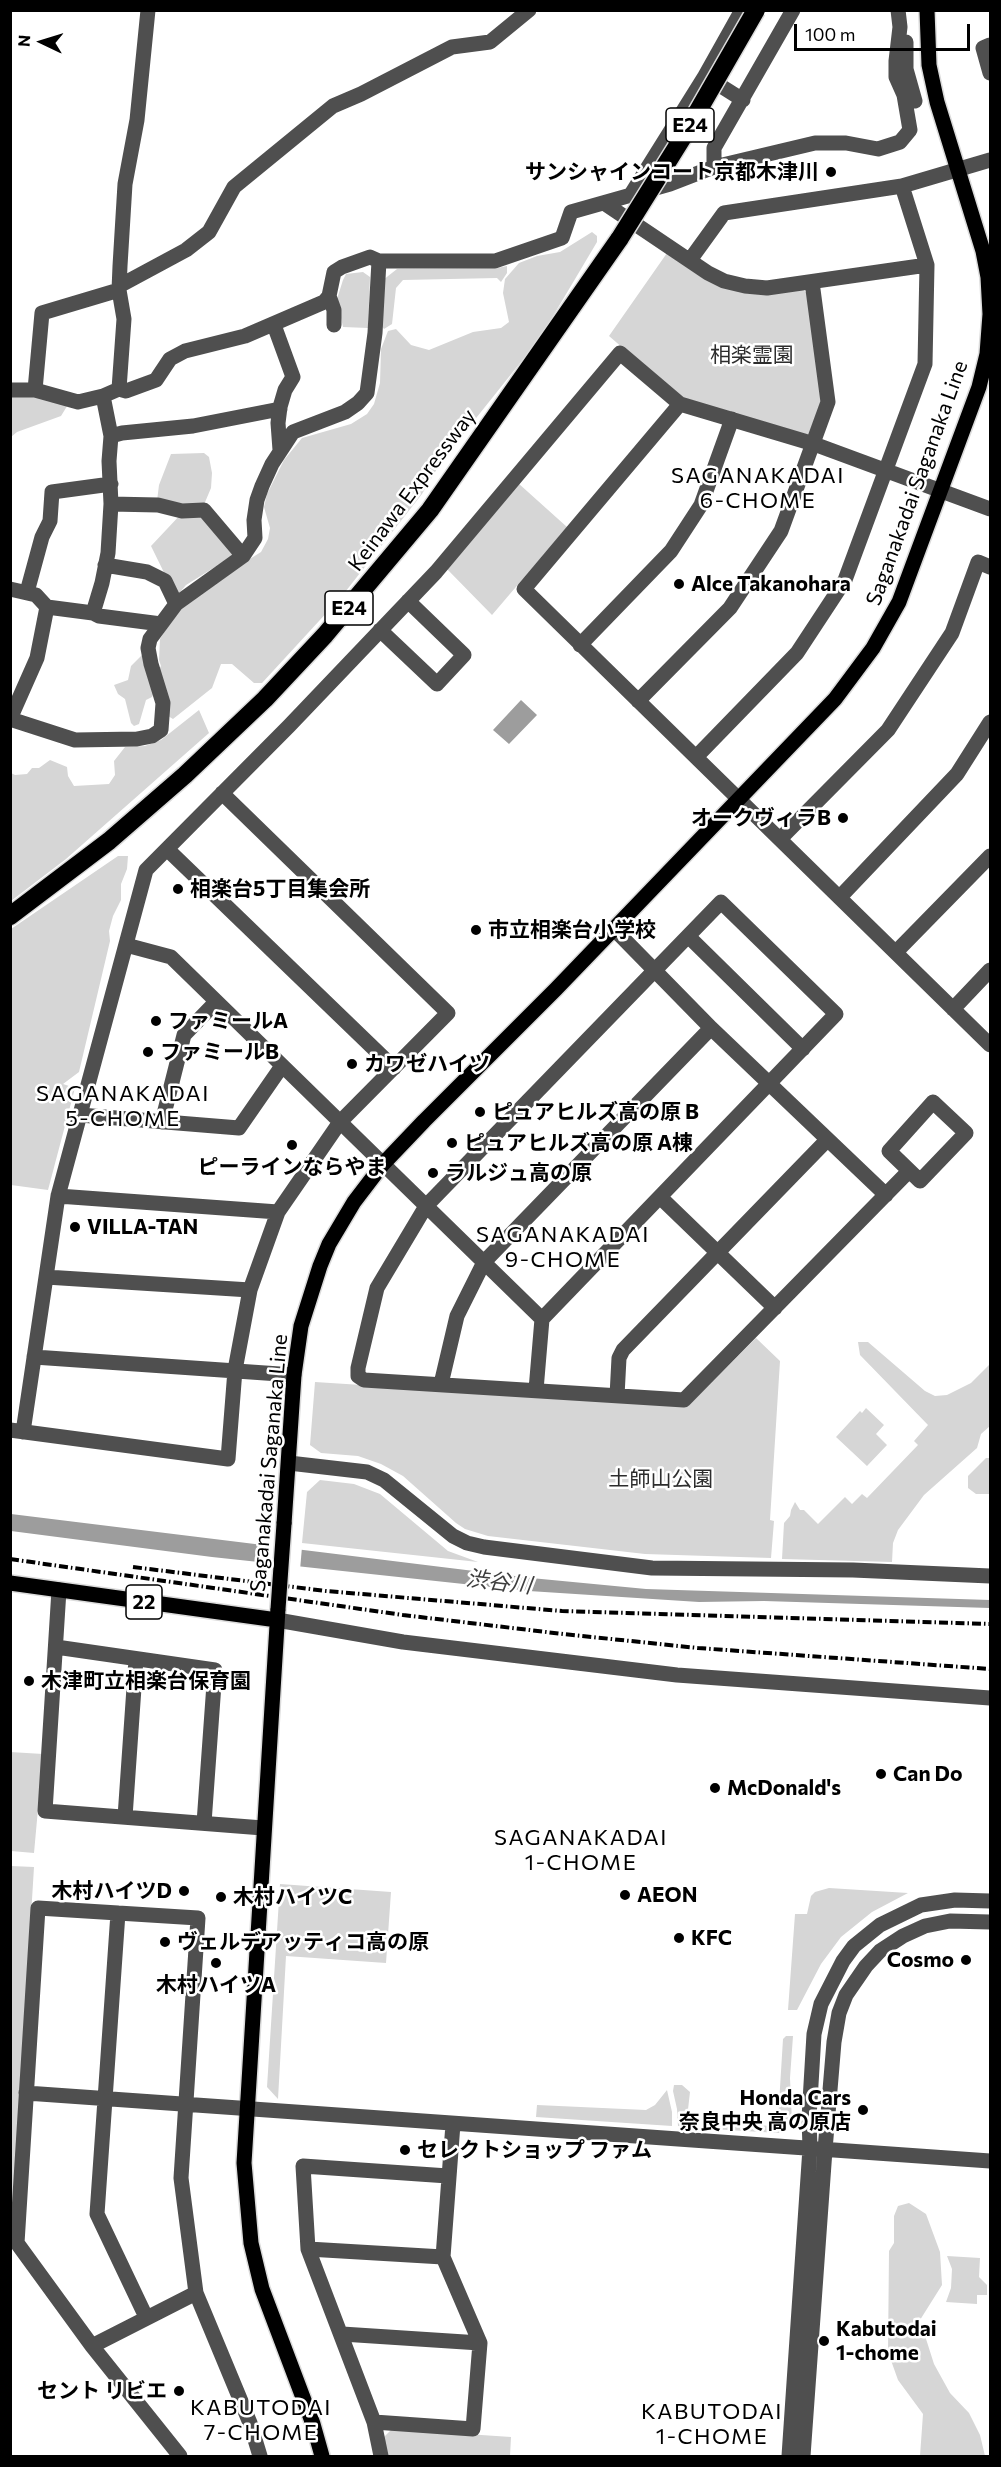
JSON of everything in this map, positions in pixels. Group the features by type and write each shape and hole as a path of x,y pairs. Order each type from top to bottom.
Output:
{"highway":[{"name":"Keinawa Expressway","path":"10,916 109,841 185,775 265,699 325,635 429,510 620,238 683,137 756,10"}],"main road":[{"name":"Saganakadai Saganaka Line","path":"322,2457 313,2424 262,2289 251,2243 243,2163 294,1375 305,1309 329,1244 354,1202 383,1164 614,929 835,699 873,648 899,602 979,387 990,334 990,297 985,260 937,102 929,65 927,10"},
{"name":"22","path":"10,1583 278,1615"}],"street":[{"path":"119,389 124,319 120,266 125,184 136,120 148,10"},
{"path":"35,390 42,313 120,288 186,250 209,232 234,187 333,106 452,47 490,42 529,10"},
{"path":"630,196 705,76 742,10"},
{"path":"714,166 714,148 793,10"},
{"path":"898,10 900,27 896,77 904,95 910,130"},
{"path":"10,390 35,390 78,402 103,396 119,389 126,391 156,380 170,359 185,351 245,336 324,302 329,296 334,272 370,256 379,261 495,261 562,238 571,212 670,184 714,166 815,143 846,143 878,149 900,142 917,125 918,113 906,69 905,10"},
{"path":"990,45 983,48 990,73"},
{"path":"906,69 929,65"},
{"path":"705,76 742,100"},
{"path":"690,260 724,213 902,186 990,160"},
{"path":"696,757 797,653 845,580 925,364 927,265 902,186"},
{"path":"604,203 690,260 724,280 745,286 767,288 927,265"},
{"path":"10,589 40,597 47,608 37,658 10,719 75,740 137,739 152,736 161,730 163,703 148,648 150,639 176,604 243,556 255,538 254,520 257,500 272,464 293,432 345,412 367,393 375,333 379,261"},
{"path":"638,701 730,608 781,531 828,402 812,282"},
{"path":"329,296 334,310 334,325"},
{"path":"274,325 293,377 285,390 280,409 278,423 280,450"},
{"path":"222,793 448,1013 340,1122 278,1212 250,1290 236,1370 228,1459 17,1431 34,1357 58,1196 147,870 436,572 620,353 680,404 814,444 990,509"},
{"path":"93,613 105,565 111,504 109,461 111,436 103,396"},
{"path":"680,404 524,589 990,1045"},
{"path":"111,436 193,426 280,409"},
{"path":"580,645 671,552 701,505 732,419"},
{"path":"27,592 42,537 50,521 52,492 111,484"},
{"path":"111,504 158,504 182,511 204,510 243,556"},
{"path":"780,839 888,730 952,633 978,562 990,567"},
{"path":"105,565 147,572 165,581 176,604"},
{"path":"380,630 437,684 464,655 408,601"},
{"path":"47,608 161,624"},
{"path":"840,897 957,774 990,722"},
{"path":"167,849 394,1068"},
{"path":"896,952 990,856"},
{"path":"536,1390 542,1318 836,1014 721,902 426,1206 377,1288 358,1376 364,1380 684,1400 909,1171"},
{"path":"614,929 711,1028 886,1195"},
{"path":"688,936 803,1049"},
{"path":"126,945 171,957 215,1003 542,1318"},
{"path":"953,1009 990,970"},
{"path":"162,1122 184,1035 215,1003"},
{"path":"441,1384 457,1316 484,1262 711,1028"},
{"path":"80,1115 239,1128 282,1066"},
{"path":"933,1102 966,1133 920,1181 909,1171 889,1151 933,1102"},
{"path":"617,1396 620,1358 623,1350 827,1140"},
{"path":"58,1196 278,1212"},
{"path":"660,1197 775,1308"},
{"path":"46,1277 250,1290"},
{"path":"34,1357 294,1375"},
{"path":"289,1463 366,1472 384,1480 453,1536 467,1543 484,1547 652,1568 853,1570 990,1576"},
{"path":"59,1590 45,1811 263,1828"},
{"path":"278,1615 403,1642 677,1675 990,1698"},
{"path":"56,1647 215,1670 204,1823"},
{"path":"125,1818 136,1659"},
{"path":"803,2457 817,2149 809,2118 815,2026 824,1995 843,1960 854,1946 872,1931 904,1912 921,1905 955,1900 990,1901"},
{"path":"180,2457 92,2346 17,2243 38,1908 198,1918 180,2178 196,2293 242,2401 260,2457"},
{"path":"118,1913 98,2214 146,2317"},
{"path":"789,2457 817,2149 836,2026 846,1995 861,1972 880,1951 914,1930 950,1921 990,1922"},
{"path":"26,2093 990,2161"},
{"path":"374,2422 473,2429 480,2343 443,2257 453,2124"},
{"path":"381,2457 374,2422 308,2249 303,2166 448,2176"},
{"path":"308,2249 443,2257"},
{"path":"92,2346 196,2293"},
{"path":"342,2334 480,2343"}],"green space":[{"path":"592,232 597,236 597,242 540,338 441,462 422,494 342,596 262,683 254,683 232,664 221,664 212,688 173,719 168,716 158,671 161,666 160,639 176,613 208,585 261,552 268,539 270,528 264,507 267,494 284,460 302,438 351,424 367,414 374,404 380,383 381,349 388,331 396,329 411,345 429,350 473,332 501,328 509,322 503,293 505,279 519,263 537,256 560,252"},
{"name":"相楽霊園","path":"667,253 703,277 802,289 807,293 823,402 812,433 806,435 683,400 609,336"},
{"path":"507,266 507,273 501,282 497,278 403,280 396,288 392,324 384,329 381,325 383,280 397,269"},
{"path":"363,272 370,277 368,328 343,327 337,299 343,280 346,274"},
{"path":"11,392 69,403 61,416 17,432 11,437"},
{"path":"204,453 209,457 212,473 211,488 203,507 157,501 159,485 171,454"},
{"path":"518,483 567,527 492,615 446,568"},
{"path":"201,512 236,554 186,585 176,597 151,546 182,513"},
{"path":"142,655 154,692 152,697 146,700 139,724 134,726 131,723 125,699 118,694 114,685 128,680 131,666"},
{"path":"199,710 209,733 66,859 11,901 11,773 27,774 32,768 39,768 50,760 67,767 68,776 74,786 109,784 115,775 114,761 125,747 145,746 161,740"},
{"path":"118,856 128,856 127,869 121,884 121,900 109,931 110,941 79,1072 63,1084 75,1088 48,1190 11,1185 11,929"},
{"name":"土師山公園","path":"756,1338 780,1361 770,1520 774,1521 771,1558 645,1554 488,1536 465,1529 456,1523 403,1476 381,1464 358,1456 321,1453 310,1445 315,1382 688,1406"},
{"path":"858,1342 868,1342 925,1391 935,1396 947,1395 971,1383 990,1364 990,1426 981,1434 977,1448 924,1495 898,1530 893,1543 892,1562 782,1559 784,1523 790,1516 795,1502 800,1510 804,1510 818,1524 845,1497 852,1504 862,1494 867,1498 918,1445 914,1441 928,1425 860,1355"},
{"path":"866,1408 884,1425 876,1434 887,1445 867,1466 836,1437 860,1411 862,1413"},
{"path":"986,1458 990,1458 990,1494 976,1494 968,1488 968,1476"},
{"path":"320,1480 354,1484 380,1494 448,1551 478,1562 302,1543 307,1492"},
{"path":"10,1752 43,1754 34,1853 11,1851"},
{"path":"11,1866 34,1867 11,2240"},
{"path":"280,1884 391,1892 386,1963 286,1956 278,2099 267,2087"},
{"path":"829,1888 908,1893 872,1912 841,1937 821,1964 797,2010 788,2010 795,1914 807,1914 811,1896 815,1892"},
{"path":"786,2036 793,2036 790,2078 792,2122 779,2133 711,2129 709,2122 772,2126 778,2120 783,2039"},
{"path":"674,2085 682,2085 690,2092 686,2127 678,2126"},
{"path":"667,2090 672,2112 672,2126 536,2117 537,2105 646,2110 655,2105"},
{"path":"909,2203 926,2214 940,2252 942,2285 920,2320 934,2364 950,2393 969,2413 980,2435 985,2456 920,2456 923,2414 898,2380 888,2352 889,2251 894,2243 894,2216 898,2206"},
{"path":"947,2256 980,2258 979,2277 987,2285 987,2295 977,2295 977,2304 946,2302 951,2288 952,2269"},
{"path":"392,2429 511,2437 510,2456 388,2456 384,2437"}],"water":[{"path":"521,700 537,715 509,744 493,730"},
{"name":"渋谷川","path":"11,1514 531,1578 646,1589 990,1600 990,1608 764,1601 699,1602 529,1591 212,1557 11,1531"}],"pier":[{"path":"267,1543 302,1547 300,1570 265,1566"}],"railway":[{"path":"10,1559 403,1615 563,1634 698,1648 990,1669"},
{"path":"133,1567 326,1591 562,1611 990,1624"}],"place":[{"name":"サンシャインコート京都木津川","path":"831,172"},
{"name":"Alce Takanohara","path":"679,584"},
{"name":"オークヴィラB","path":"843,818"},
{"name":"相楽台5丁目集会所","path":"178,889"},
{"name":"市立相楽台小学校","path":"476,930"},
{"name":"ファミールA","path":"156,1021"},
{"name":"ファミールB","path":"148,1052"},
{"name":"カワゼハイツ","path":"352,1064"},
{"name":"ピュアヒルズ高の原 B","path":"480,1112"},
{"name":"ピュアヒルズ高の原 A棟","path":"452,1143"},
{"name":"ピーラインならやま","path":"292,1145"},
{"name":"ラルジュ高の原","path":"433,1173"},
{"name":"VILLA-TAN","path":"75,1227"},
{"name":"木津町立相楽台保育園","path":"29,1681"},
{"name":"Can Do","path":"881,1774"},
{"name":"McDonald's","path":"715,1788"},
{"name":"木村ハイツD","path":"184,1891"},
{"name":"AEON","path":"625,1895"},
{"name":"木村ハイツC","path":"221,1897"},
{"name":"KFC","path":"679,1938"},
{"name":"ヴェルデアッティコ高の原","path":"165,1942"},
{"name":"Cosmo","path":"966,1960"},
{"name":"木村ハイツA","path":"216,1963"},
{"name":"Honda Cars 奈良中央 高の原店","path":"863,2110"},
{"name":"セレクトショップ ファム","path":"405,2150"},
{"name":"Kabutodai 1-chome","path":"824,2341"},
{"name":"セント リビエ","path":"179,2391"}],"district":[{"name":"SAGANAKADAI 6-CHOME","path":"758,488"},
{"name":"SAGANAKADAI 5-CHOME","path":"123,1106"},
{"name":"SAGANAKADAI 9-CHOME","path":"563,1248"},
{"name":"SAGANAKADAI 1-CHOME","path":"581,1850"},
{"name":"KABUTODAI 7-CHOME","path":"261,2420"},
{"name":"KABUTODAI 1-CHOME","path":"712,2424"}]}
